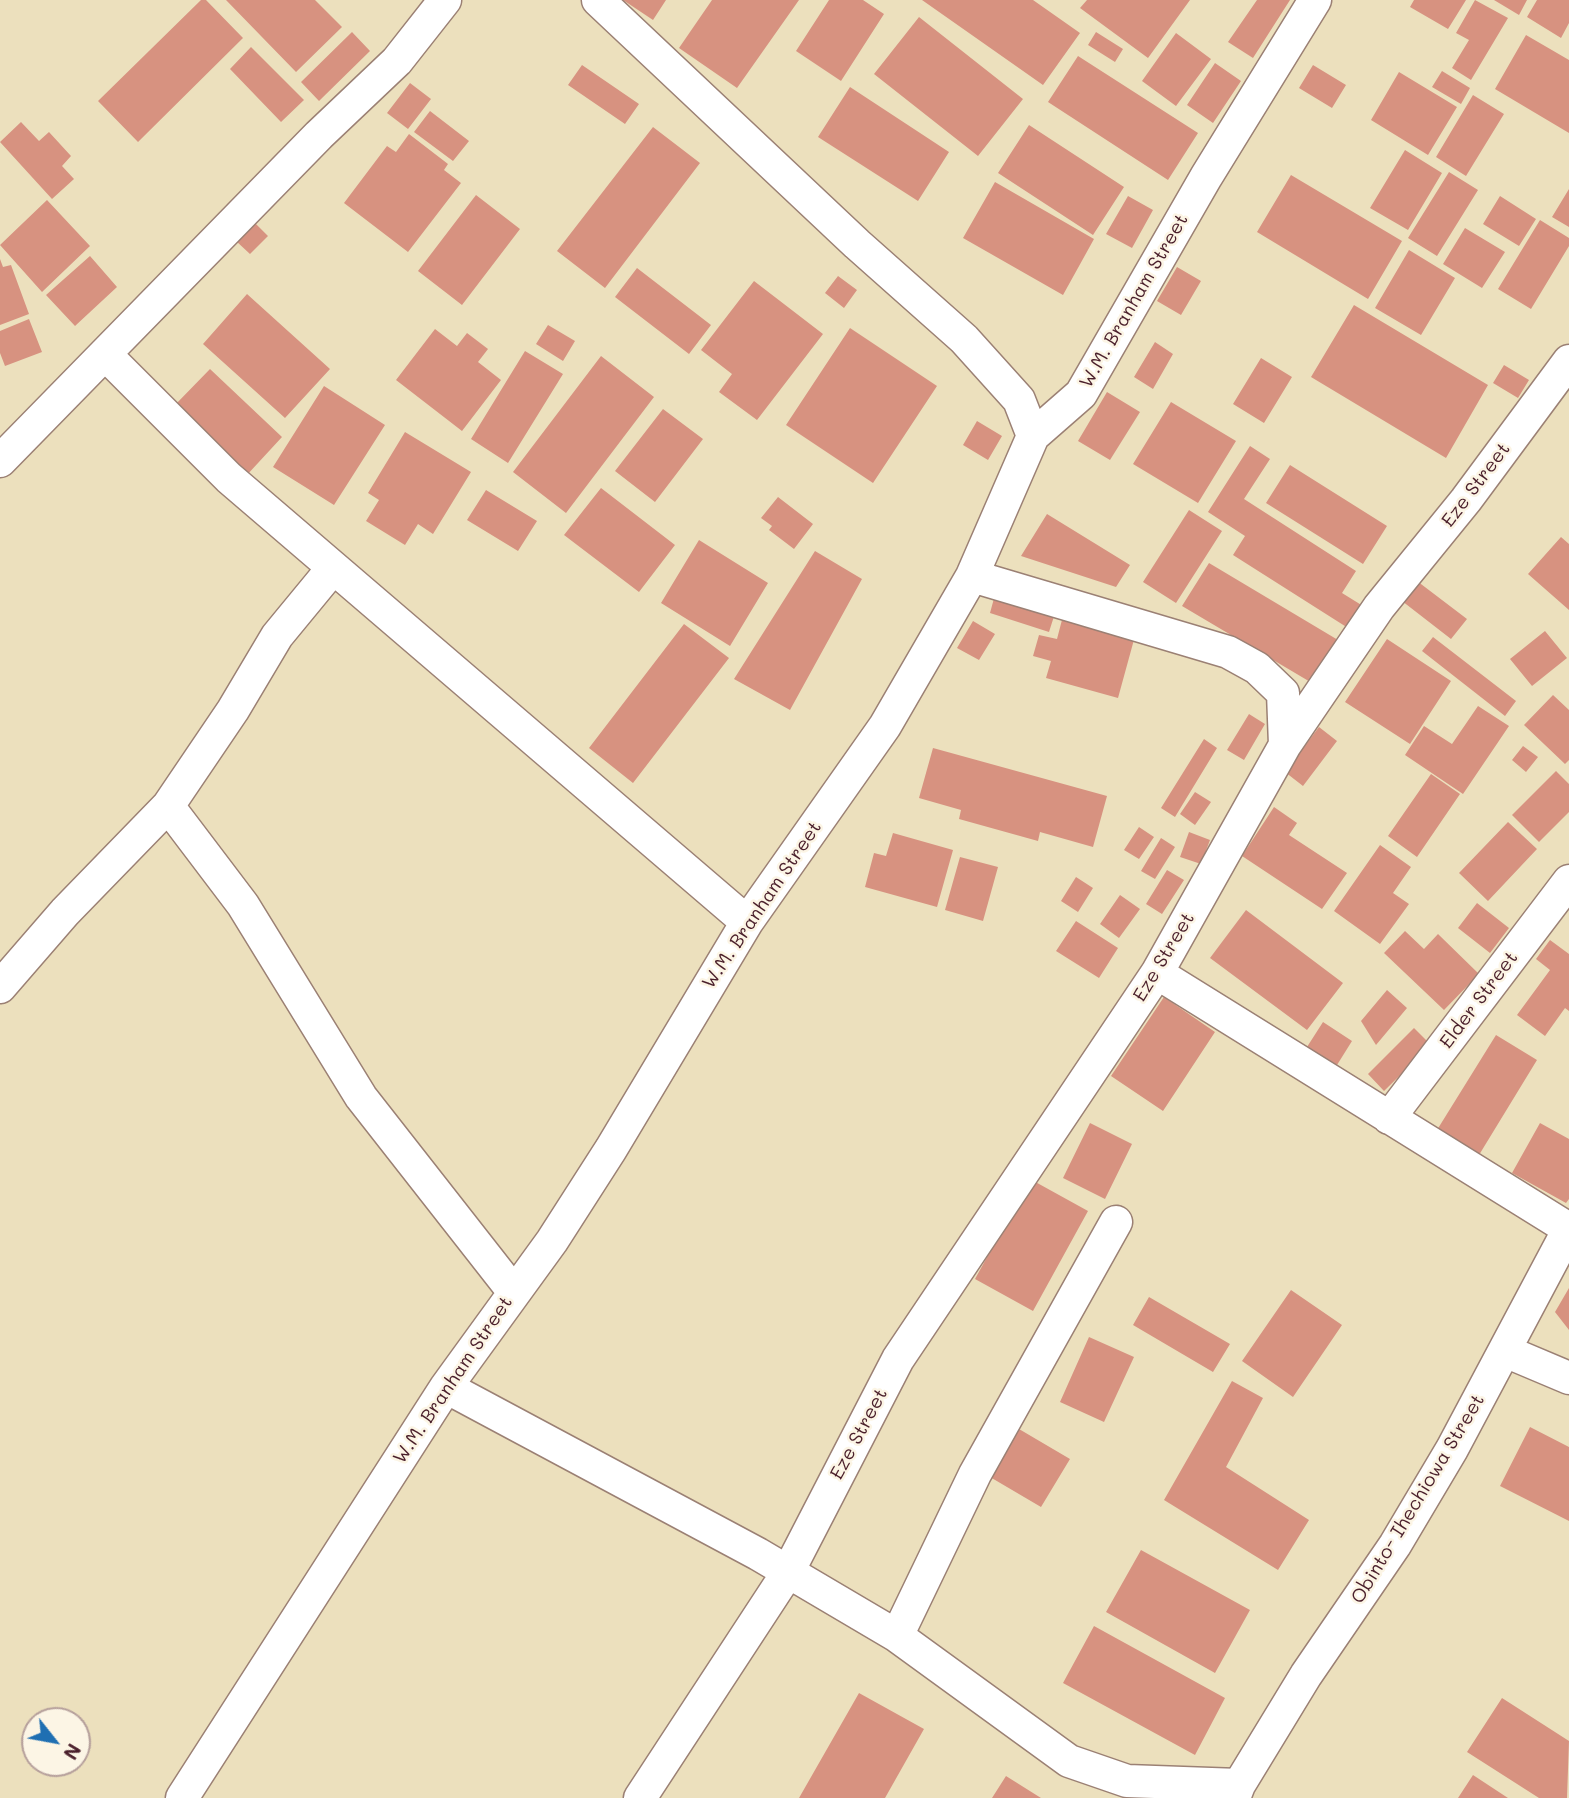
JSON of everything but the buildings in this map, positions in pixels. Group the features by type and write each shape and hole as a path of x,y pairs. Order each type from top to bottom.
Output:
{"street":[{"path":"0,461 319,135 397,61 445,0"},
{"path":"598,0 857,244 964,339 1019,401 1033,436"},
{"name":"W.M. Branham Street","path":"182,1798 446,1387 513,1291 552,1241 611,1149 747,922 886,726 972,576 1033,436 1081,394 1206,177 1315,0"},
{"path":"106,355 229,478 747,922"},
{"name":"Eze Street","path":"640,1798 788,1572 898,1359 1157,973 1285,745 1379,607 1465,500 1569,361"},
{"path":"0,987 65,912 168,806 233,710 277,636 333,568"},
{"path":"972,576 1228,652 1257,668 1283,693 1285,745"},
{"path":"168,806 243,905 361,1097 513,1291"},
{"name":"Elder Street","path":"1389,1118 1569,881"},
{"path":"1157,973 1569,1229"},
{"path":"897,1636 975,1474 1116,1222"},
{"name":"Obinto- Ihechiowa Street","path":"1237,1792 1306,1675 1395,1545 1505,1351 1569,1229"},
{"path":"1505,1351 1569,1378"},
{"path":"446,1387 788,1572 897,1636 1069,1761 1127,1781 1237,1792"}]}
